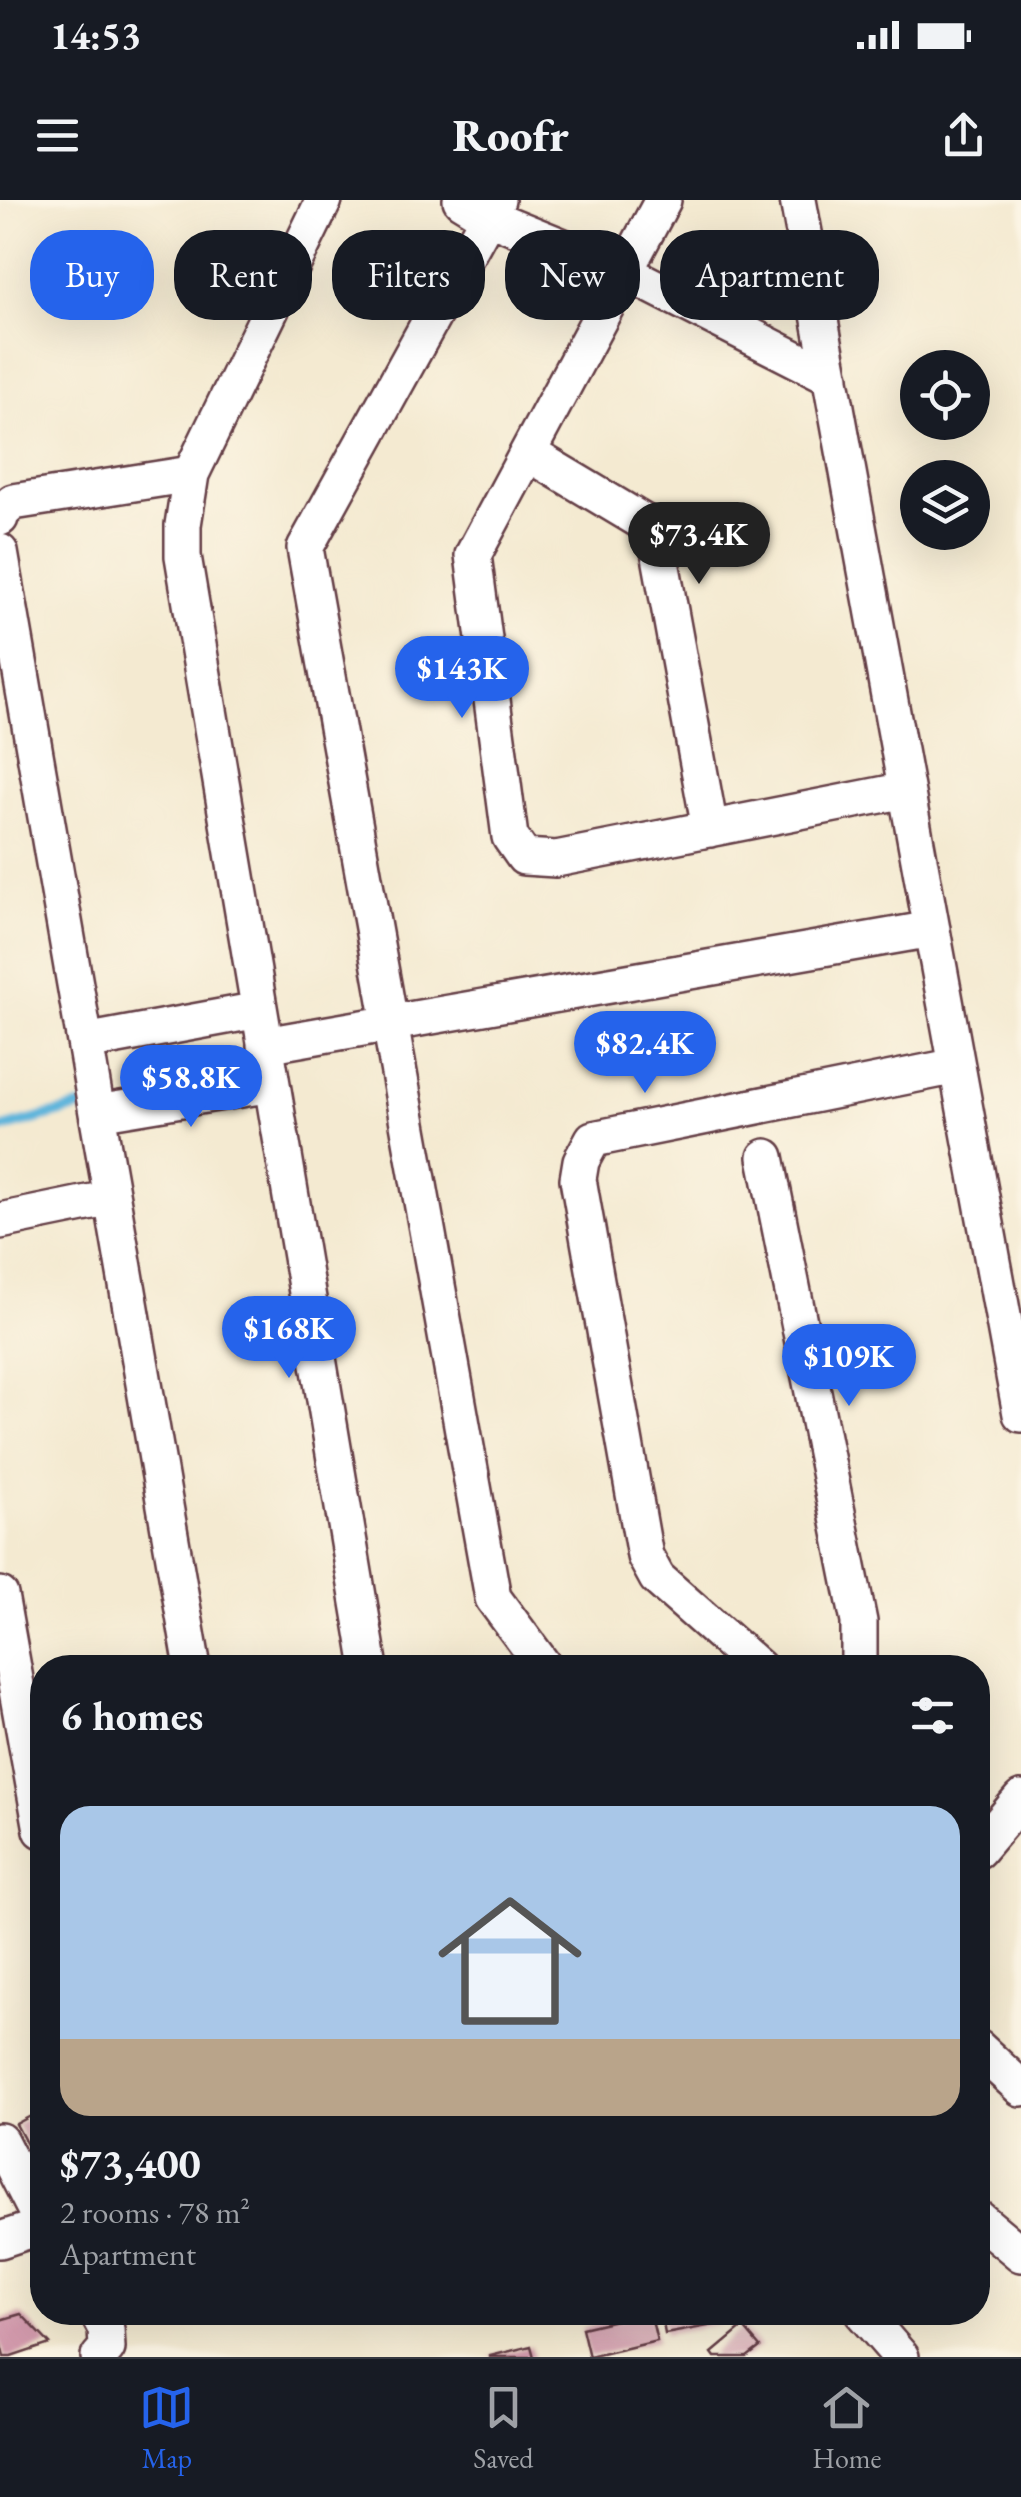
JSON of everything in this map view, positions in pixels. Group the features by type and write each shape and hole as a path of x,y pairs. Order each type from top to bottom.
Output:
{"street":[{"path":"324,200 191,474 183,525 184,556 368,1655"},
{"path":"640,244 664,200"},
{"path":"798,200 1021,1414"},
{"path":"535,230 482,205 306,548 494,1598 536,1655"},
{"path":"640,280 830,377"},
{"path":"599,320 473,556 510,837 524,857 556,860 906,790"},
{"path":"528,453 655,529 710,829"},
{"path":"0,518 13,502 191,474"},
{"path":"0,552 191,1655"},
{"path":"266,1045 932,930"},
{"path":"86,1042 259,1010"},
{"path":"744,1655 657,1578 646,1556 578,1179 580,1161 593,1139 957,1066"},
{"path":"96,1113 272,1084"},
{"path":"766,1157 859,1622 858,1655"},
{"path":"0,1221 112,1198"},
{"path":"0,1595 30,1763"},
{"path":"990,1836 1021,1799"},
{"path":"990,2059 1021,2088"},
{"path":"0,2141 30,2200"},
{"path":"990,2228 1021,2254"},
{"path":"0,2240 30,2229"},
{"path":"98,2357 106,2348 104,2325"},
{"path":"873,2325 901,2357"}],"building":[{"path":"30,2116 30,2150 16,2124"},
{"path":"21,2314 50,2344 4,2357 0,2320"},
{"path":"653,2325 657,2341 589,2357 582,2328"},
{"path":"663,2325 714,2325 665,2334"},
{"path":"743,2327 760,2347 747,2357 715,2357 712,2353"},
{"path":"531,2346 534,2357 490,2357 490,2356"}],"waterway":[{"path":"0,1129 80,1107"}]}
